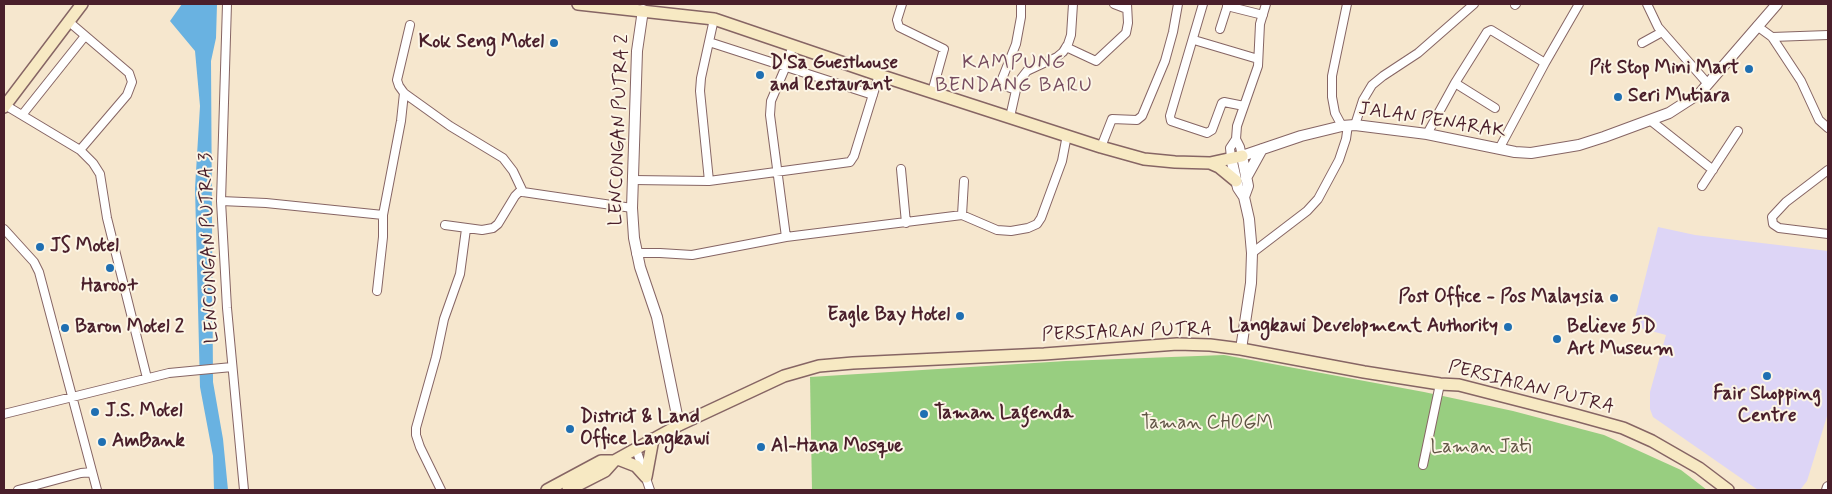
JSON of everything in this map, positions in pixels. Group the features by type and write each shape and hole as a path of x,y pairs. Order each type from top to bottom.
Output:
{"main road":[{"path":"4,106 82,4"},
{"name":"JALAN PENARAK","path":"578,4 644,7 714,19 879,75 1136,157 1160,161 1210,163 1236,157"},
{"path":"1210,163 1241,179"},
{"name":"PERSIARAN PUTRA","path":"568,490 605,471 616,460 679,425 784,376 819,366 853,362 1044,354 1177,344 1210,345 1241,349 1440,384 1459,385 1623,428 1652,441 1699,468 1728,490"},
{"path":"646,477 653,439"},
{"path":"616,460 636,466 646,477"},
{"name":"PERSIARAN PUTRA","path":"547,490 601,461 616,460"}],"street":[{"name":"LENCONGAN PUTRA 3","path":"227,4 221,201 232,366 244,490"},
{"path":"902,4 897,20 899,27 944,49 932,92"},
{"path":"1016,90 1005,86 1002,80 1016,44 1021,17 1021,4"},
{"path":"1010,117 1020,80 1027,72 1057,57 1066,47 1071,35 1073,4"},
{"path":"1066,47 1096,61 1126,33 1128,23 1127,6 1114,4"},
{"path":"1101,147 1112,119 1137,120 1142,116 1165,60 1178,4"},
{"path":"1203,4 1194,40 1170,116 1171,121 1175,124 1207,133 1212,130 1222,102 1244,106"},
{"path":"1241,179 1236,157 1230,148 1236,139 1237,126 1255,78 1260,24 1266,4"},
{"path":"1347,4 1332,76 1335,113 1348,125"},
{"path":"1252,252 1307,211 1318,198 1339,160 1346,139 1348,125 1372,85 1418,52 1474,4"},
{"path":"1499,149 1545,62 1579,4"},
{"path":"1646,4 1662,32 1708,84"},
{"name":"JALAN PENARAK","path":"1236,157 1301,136 1348,125 1427,134 1515,152 1546,152 1587,142 1668,113 1688,102 1700,93 1777,4"},
{"path":"1220,29 1227,5 1263,15"},
{"name":"LENCONGAN PUTRA 2","path":"644,7 637,51 632,208 636,253 657,317 679,425"},
{"path":"709,181 700,92 701,78 714,19"},
{"path":"68,21 129,73 132,82 128,95 80,150"},
{"path":"410,25 397,80 398,86 404,93 450,126 503,158 513,170 523,192"},
{"path":"1757,26 1772,37 1801,81 1819,120 1828,128"},
{"path":"1427,134 1455,83 1489,30 1545,62"},
{"path":"1642,43 1662,32"},
{"path":"1772,37 1828,35"},
{"path":"22,115 85,36"},
{"path":"1194,40 1258,59"},
{"path":"709,42 873,95"},
{"path":"786,237 770,115 771,101 793,45"},
{"path":"633,180 709,181 850,162 854,156 879,75"},
{"path":"1455,83 1495,108"},
{"path":"377,291 383,237 383,215 401,121 404,93"},
{"path":"4,106 80,150 93,163 100,174 107,218 147,378"},
{"path":"1650,120 1713,170"},
{"path":"1702,186 1738,132"},
{"path":"636,253 692,255 786,237 962,215 997,230 1011,231 1028,228 1037,224 1041,218 1062,161 1067,135"},
{"path":"1236,139 1240,147 1236,157"},
{"path":"1241,349 1251,283 1252,252 1249,219 1244,197 1238,188 1241,179 1262,150"},
{"path":"901,169 906,223"},
{"path":"1828,170 1786,202 1772,218 1773,224 1779,228 1828,234"},
{"path":"962,215 964,181"},
{"path":"446,225 466,229 482,230 493,228 498,224 519,192 632,208"},
{"path":"221,201 266,203 383,215"},
{"path":"4,229 37,267 97,490"},
{"path":"441,490 420,447 416,428 436,357 444,319 460,274 466,229"},
{"path":"4,414 169,373 232,366"},
{"path":"1423,465 1440,384"},
{"path":"636,449 650,490"},
{"path":"18,490 81,473 92,472"},
{"path":"1827,490 1828,486"}],"shaded area":[{"path":"1658,227 1695,235 1828,251 1828,413 1807,481 1800,490 1758,490 1653,417 1650,409 1650,392 1666,335 1633,326"}],"green space":[{"name":"Taman CHOGM","path":"1224,355 1424,392 1513,411 1604,435 1681,470 1707,490 812,490 810,377 1066,361"}],"water":[{"path":"182,4 217,4 216,38 211,61 213,382 223,439 228,490 214,490 213,456 200,387 195,188 200,106 195,51 170,21"}],"place":[{"name":"Kok Seng Motel","path":"554,43"},
{"name":"Pit Stop Mini Mart","path":"1749,69"},
{"name":"D'Sa Guesthouse and Restaurant","path":"760,75"},
{"name":"Seri Mutiara","path":"1618,97"},
{"name":"JS Motel","path":"40,247"},
{"name":"Haroo+","path":"110,268"},
{"name":"Post Office - Pos Malaysia","path":"1614,298"},
{"name":"Eagle Bay Hotel","path":"960,316"},
{"name":"Langkawi Development Authority","path":"1508,327"},
{"name":"Baron Motel 2","path":"65,328"},
{"name":"Believe 5D Art Museum","path":"1557,339"},
{"name":"Fair Shopping Centre","path":"1767,376"},
{"name":"J.S. Motel","path":"95,412"},
{"name":"Taman Lagenda","path":"924,414"},
{"name":"District & Land Office Langkawi","path":"570,429"},
{"name":"AmBank","path":"102,442"},
{"name":"Al-Hana Mosque","path":"761,447"}],"district":[{"name":"KAMPUNG BENDANG BARU","path":"1014,76"}],"park label":[{"name":"Laman Jati","path":"1481,448"}]}
